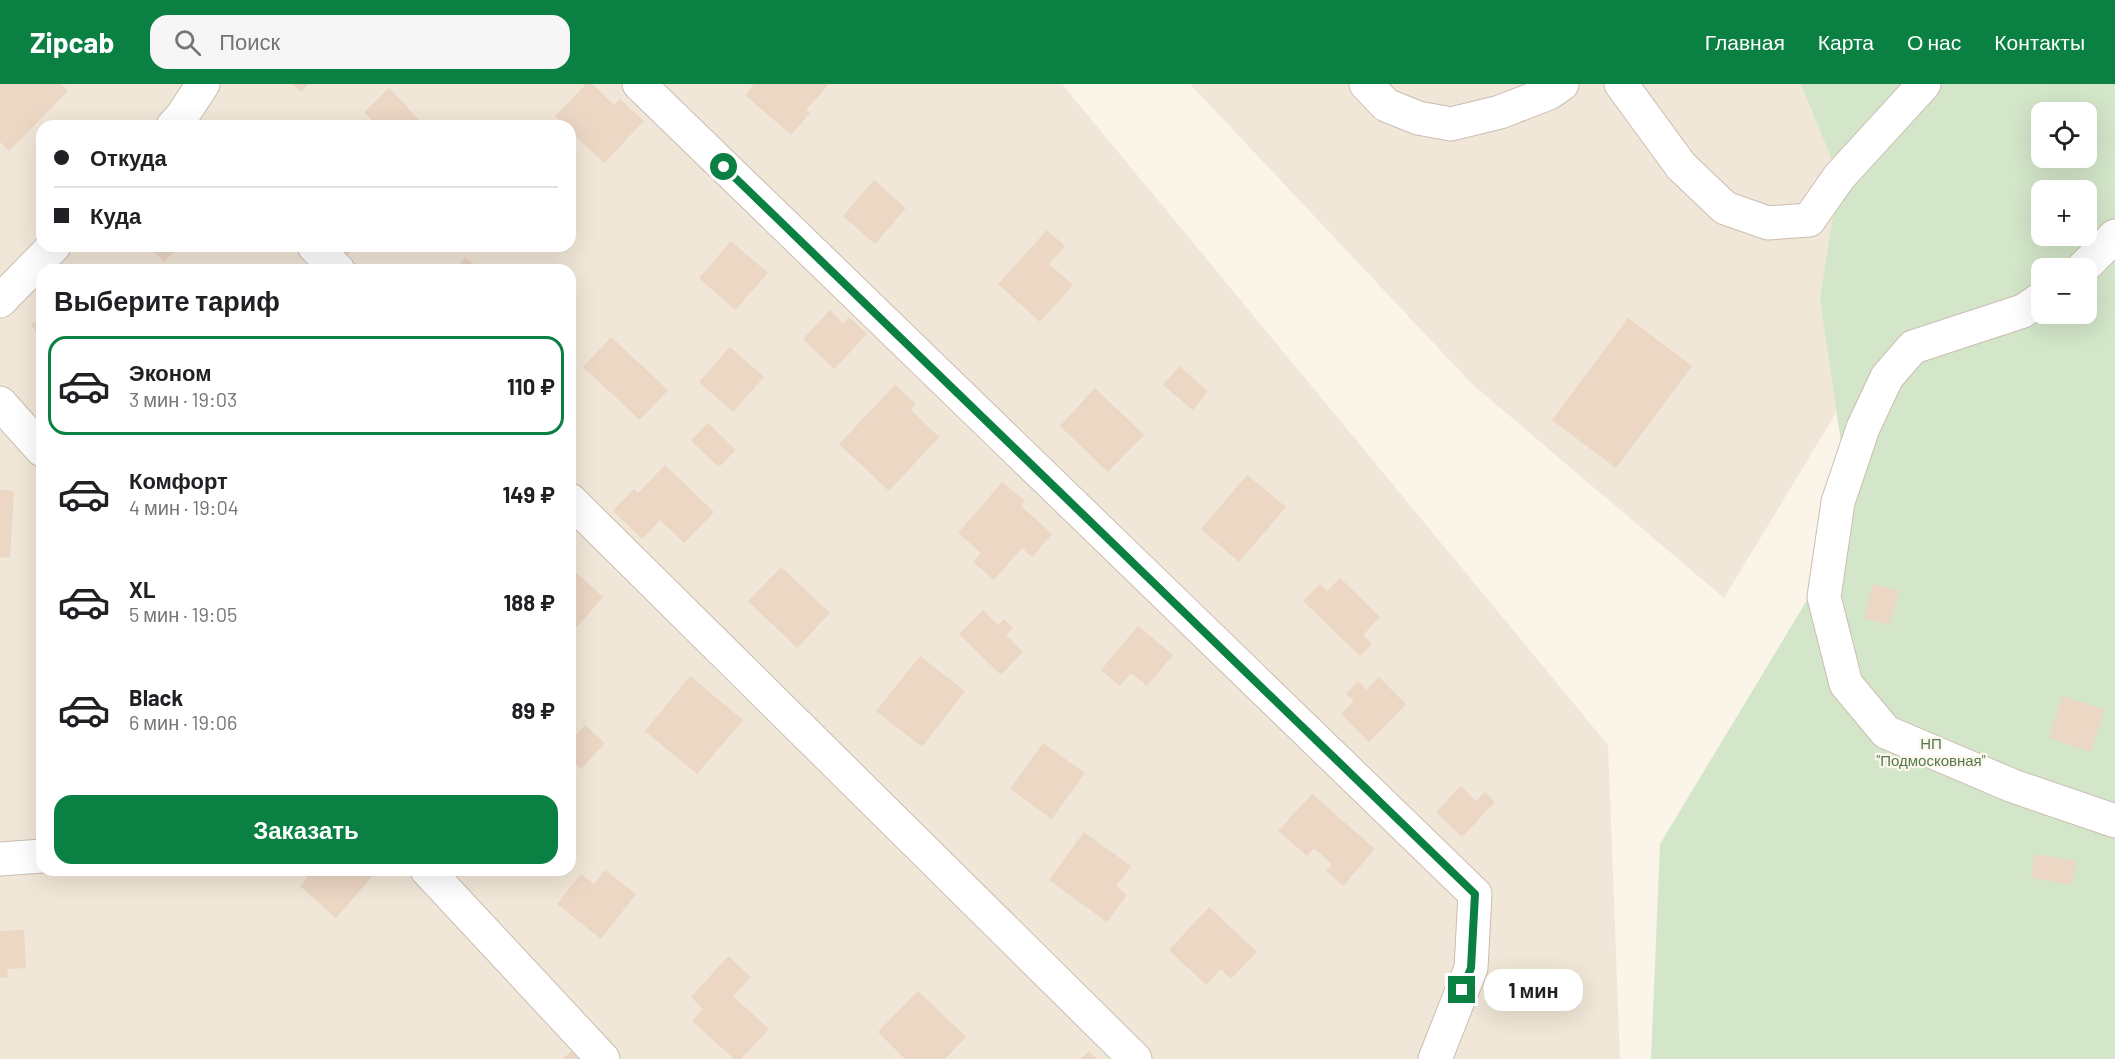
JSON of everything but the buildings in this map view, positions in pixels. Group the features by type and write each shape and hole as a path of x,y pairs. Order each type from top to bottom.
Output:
{"lane":[{"path":"184,120 203,84"},
{"path":"639,84 1475,894 1471,968 1435,1059"},
{"path":"1366,84 1386,105 1418,118 1451,124 1500,112 1549,93 1562,84"},
{"path":"1621,84 1681,166 1725,208 1768,223 1809,220 1839,177 1924,84"},
{"path":"2093,258 2115,236"},
{"path":"36,264 48,252"},
{"path":"320,252 332,264"},
{"path":"0,301 36,264"},
{"path":"2031,306 2023,311 1913,347 1887,377 1863,428 1838,502 1824,597 1846,684 1886,732 2013,786 2115,821"},
{"path":"0,403 36,443"},
{"path":"576,506 1136,1059"},
{"path":"0,859 36,856"},
{"path":"433,876 603,1059"}],"shaded area":[{"path":"0,84 1062,84 1608,745 1620,1059 0,1059"},
{"path":"1190,84 1858,84 1939,243 1724,598 1472,384"}],"green space":[{"name":"НП \"Подмосковная\"","path":"1801,84 2115,84 2115,1059 1651,1059 1660,844 1853,524 1820,299 1839,177"}],"route":[{"path":"724,167 1475,894 1471,968 1462,990"}]}
